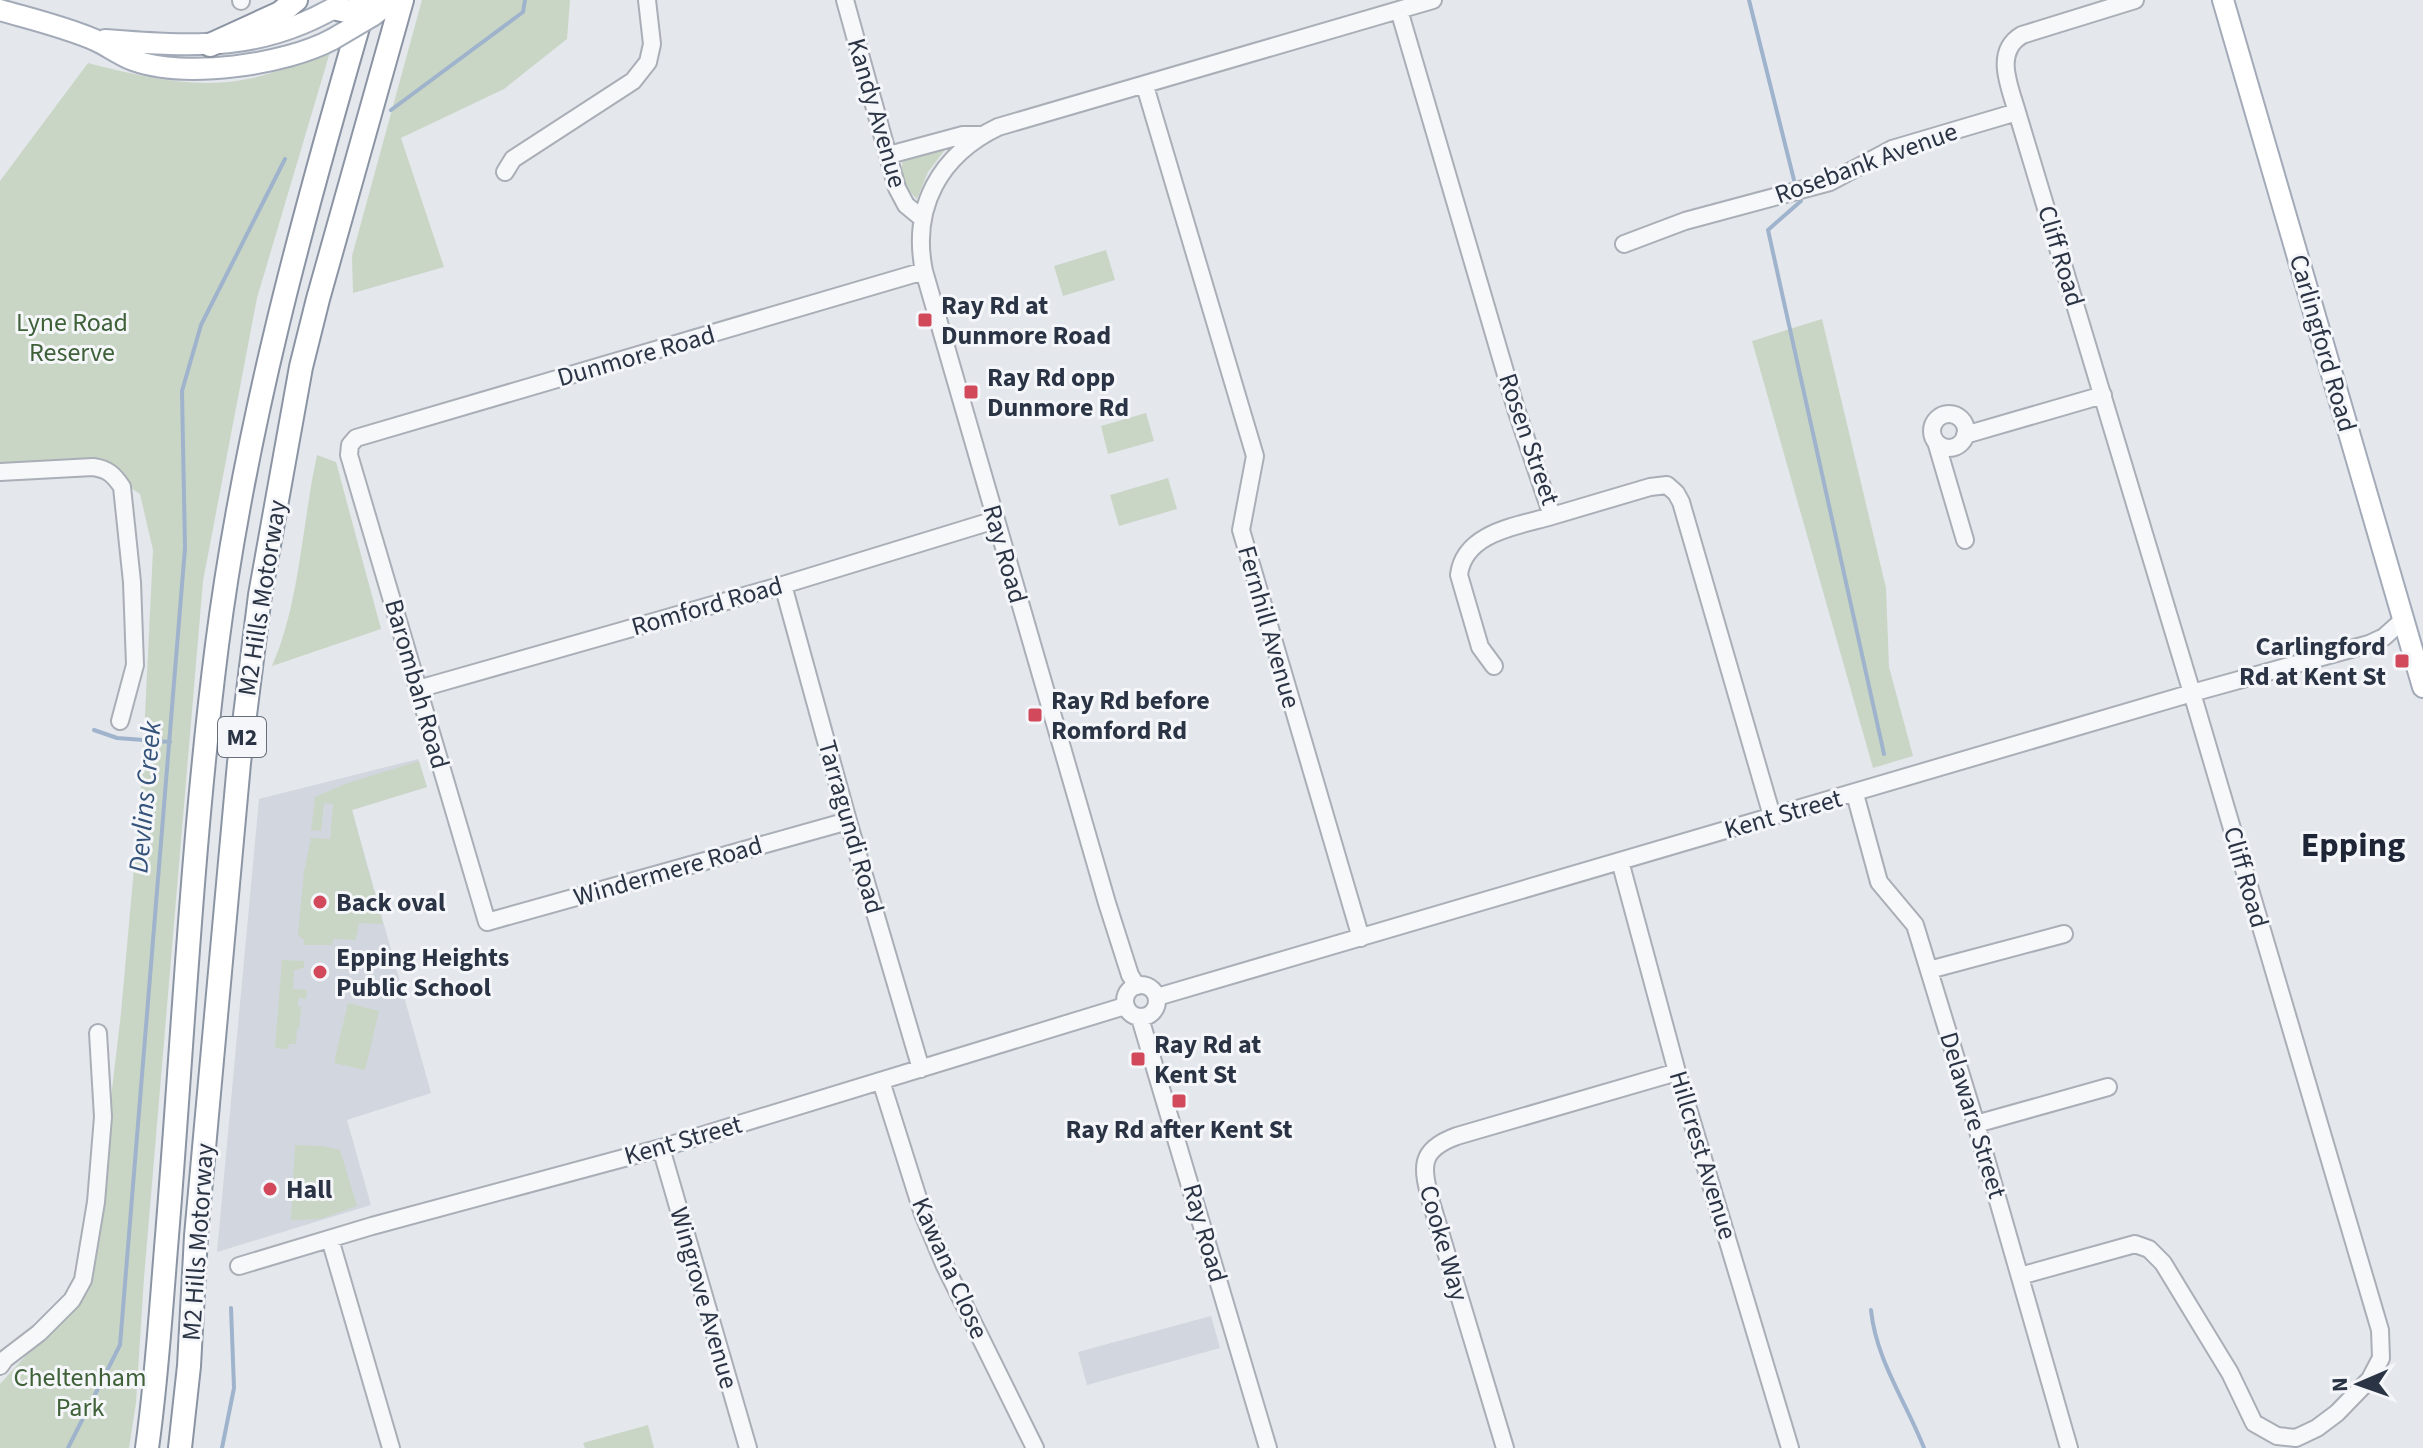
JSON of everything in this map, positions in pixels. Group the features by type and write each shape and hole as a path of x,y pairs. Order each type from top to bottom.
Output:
{"highway":[{"path":"210,45 280,13 296,0"},
{"name":"M2 Hills Motorway","path":"147,1448 166,1256 201,795 223,600 274,333 304,214 366,0"},
{"path":"337,5 351,12 375,0"},
{"name":"M2 Hills Motorway","path":"180,1448 239,763 262,581 301,367 402,0"}],"main road":[{"path":"0,10 93,39 134,60 180,68 252,65 300,53 362,23 394,0"},
{"name":"Carlingford Road","path":"2223,0 2411,627 2423,687"},
{"path":"93,39 179,46 210,45 273,34 319,17 337,5"}],"street":[{"path":"505,172 513,159 633,81 648,62 652,44 647,0"},
{"name":"Kandy Avenue","path":"845,0 897,188 901,198 923,219"},
{"name":"Ray Road","path":"1137,986 1130,975 1107,903 924,271 920,246 923,219 932,189 951,160 981,135 1023,119 1433,0"},
{"name":"Cliff Road","path":"2020,1276 2135,1244 2149,1249 2163,1263 2230,1373 2254,1423 2277,1436 2296,1438 2337,1413 2370,1379 2381,1358 2380,1330 2005,68 2009,48 2022,35 2135,0"},
{"name":"Rosen Street","path":"1399,10 1516,409 1552,516 1650,487 1667,485 1676,493 1772,816"},
{"name":"Fernhill Avenue","path":"1145,86 1255,456 1241,530 1361,938"},
{"name":"Rosebank Avenue","path":"1624,244 1685,221 1830,182 1892,149 2017,112"},
{"name":"Ray Road","path":"889,155 963,135 981,135"},
{"name":"Dunmore Road","path":"350,445 356,438 924,271"},
{"path":"1965,435 2103,395"},
{"path":"1937,445 1951,448 1961,443 1965,426 1958,417 1942,415 1931,432 1965,540"},
{"name":"Barombah Road","path":"350,445 349,455 487,922"},
{"path":"0,472 103,468 114,474 122,487 132,582 135,665 120,721"},
{"path":"1494,666 1480,647 1471,620 1459,575 1463,558 1484,538 1552,516"},
{"name":"Romford Road","path":"418,689 783,585 995,520"},
{"name":"Tarragundi Road","path":"783,585 921,1069"},
{"name":"Kent Street","path":"1157,997 2192,693 2369,644 2411,627"},
{"name":"Delaware Street","path":"1855,794 1879,882 1915,925 2069,1448"},
{"name":"Windermere Road","path":"487,922 848,821"},
{"name":"Hillcrest Avenue","path":"1620,861 1677,1072 1790,1448"},
{"path":"1929,970 2064,934"},
{"path":"1137,986 1151,989 1157,997 1154,1012 1140,1018 1131,1014 1125,1006 1126,996 1137,986"},
{"name":"Kent Street","path":"239,1266 661,1148 1125,1006"},
{"name":"Ray Road","path":"1140,1018 1268,1448"},
{"path":"0,1366 72,1300 83,1280 96,1202 103,1117 98,1033"},
{"name":"Cooke Way","path":"1505,1448 1431,1202 1424,1169 1427,1155 1441,1142 1457,1136 1677,1072"},
{"name":"Kawana Close","path":"881,1081 923,1214 944,1264 1035,1448"},
{"path":"1976,1124 2108,1087"},
{"name":"Wingrove Avenue","path":"661,1148 748,1448"},
{"path":"330,1239 391,1448"}],"shaded area":[{"name":"Epping Heights Public School","path":"418,759 427,787 352,810 431,1093 347,1120 371,1205 217,1252 259,799"},
{"path":"1211,1316 1220,1348 1087,1385 1078,1352"}],"green space":[{"path":"422,0 570,0 567,39 504,89 401,138 444,267 353,293 352,256"},
{"path":"330,52 257,298 203,581 136,1403 129,1448 0,1448 0,1384 89,1286 121,1013 142,778 153,550 140,494 110,474 0,467 0,181 88,63 147,77 208,83 258,77"},
{"path":"947,147 928,172 917,199 904,181 903,159"},
{"path":"1106,250 1115,280 1063,296 1054,266"},
{"path":"1822,319 1886,588 1889,667 1913,756 1873,768 1752,341"},
{"path":"1146,413 1154,441 1108,454 1101,426"},
{"path":"317,455 336,462 381,629 272,666 295,589"},
{"path":"1168,478 1177,509 1119,526 1110,495"},
{"path":"419,761 427,787 352,810 383,924 359,923 356,940 333,939 332,945 304,945 304,940 298,935 304,872 311,838 330,839 333,804 324,803 321,831 311,830 313,798 345,784"},
{"path":"282,960 304,961 304,968 294,970 293,989 307,990 306,999 298,998 298,1006 301,1007 299,1029 296,1044 289,1044 288,1049 275,1048"},
{"path":"348,1003 379,1011 365,1070 334,1063"},
{"path":"295,1145 340,1150 357,1206 320,1219 291,1220"},
{"path":"648,1425 654,1448 585,1448 583,1443"}],"waterway":[{"name":"Devlins Creek","path":"391,110 523,12 525,0"},
{"path":"1749,0 1794,180"},
{"name":"Devlins Creek","path":"68,1448 120,1345 185,548 182,391 201,325 285,159"},
{"path":"1801,201 1768,230 1884,754"},
{"path":"94,730 117,738 170,742"},
{"path":"222,1448 234,1388 231,1308"},
{"path":"1871,1310 1885,1364 1924,1448"}],"place":[{"name":"Ray Rd at Dunmore Road","path":"925,320"},
{"name":"Ray Rd opp Dunmore Rd","path":"971,392"},
{"name":"Carlingford Rd at Kent St","path":"2402,661"},
{"name":"Ray Rd before Romford Rd","path":"1035,715"},
{"name":"Back oval","path":"320,902"},
{"name":"Epping Heights Public School","path":"320,972"},
{"name":"Ray Rd at Kent St","path":"1138,1059"},
{"name":"Ray Rd after Kent St","path":"1179,1101"},
{"name":"Hall","path":"270,1189"}],"district":[{"name":"Epping","path":"2353,845"}],"park label":[{"name":"Lyne Road Reserve","path":"72,337"},
{"name":"Cheltenham Park","path":"80,1392"}]}
